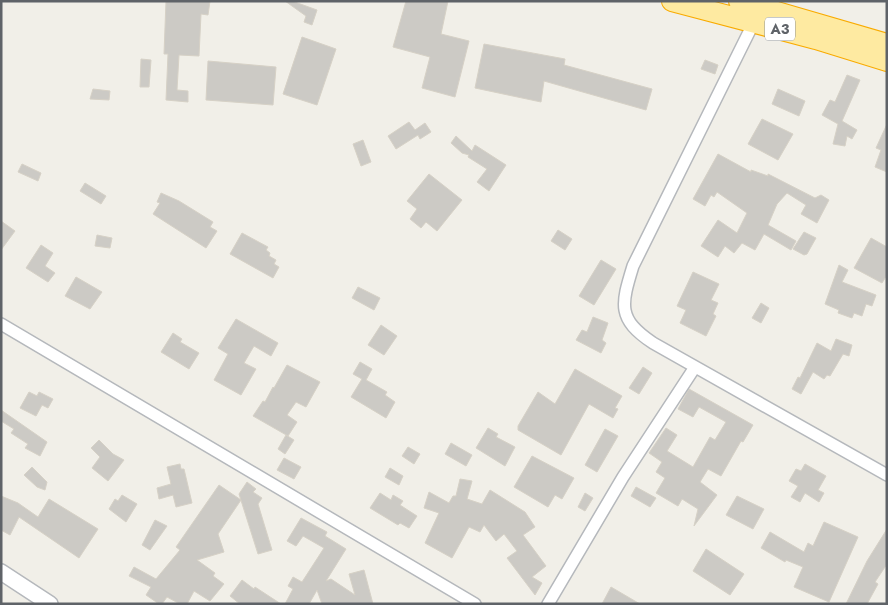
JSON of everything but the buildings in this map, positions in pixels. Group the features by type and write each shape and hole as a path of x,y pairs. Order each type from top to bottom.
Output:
{"highway":[{"name":"A3","path":"672,1 757,10"},
{"name":"A3","path":"739,1 757,10 879,50"}],"street":[{"path":"757,10 633,266 625,292 625,316 635,331 694,367 887,475"},
{"path":"1,324 475,604"},
{"path":"548,604 622,477 694,367"},
{"path":"1,572 50,604"}]}
